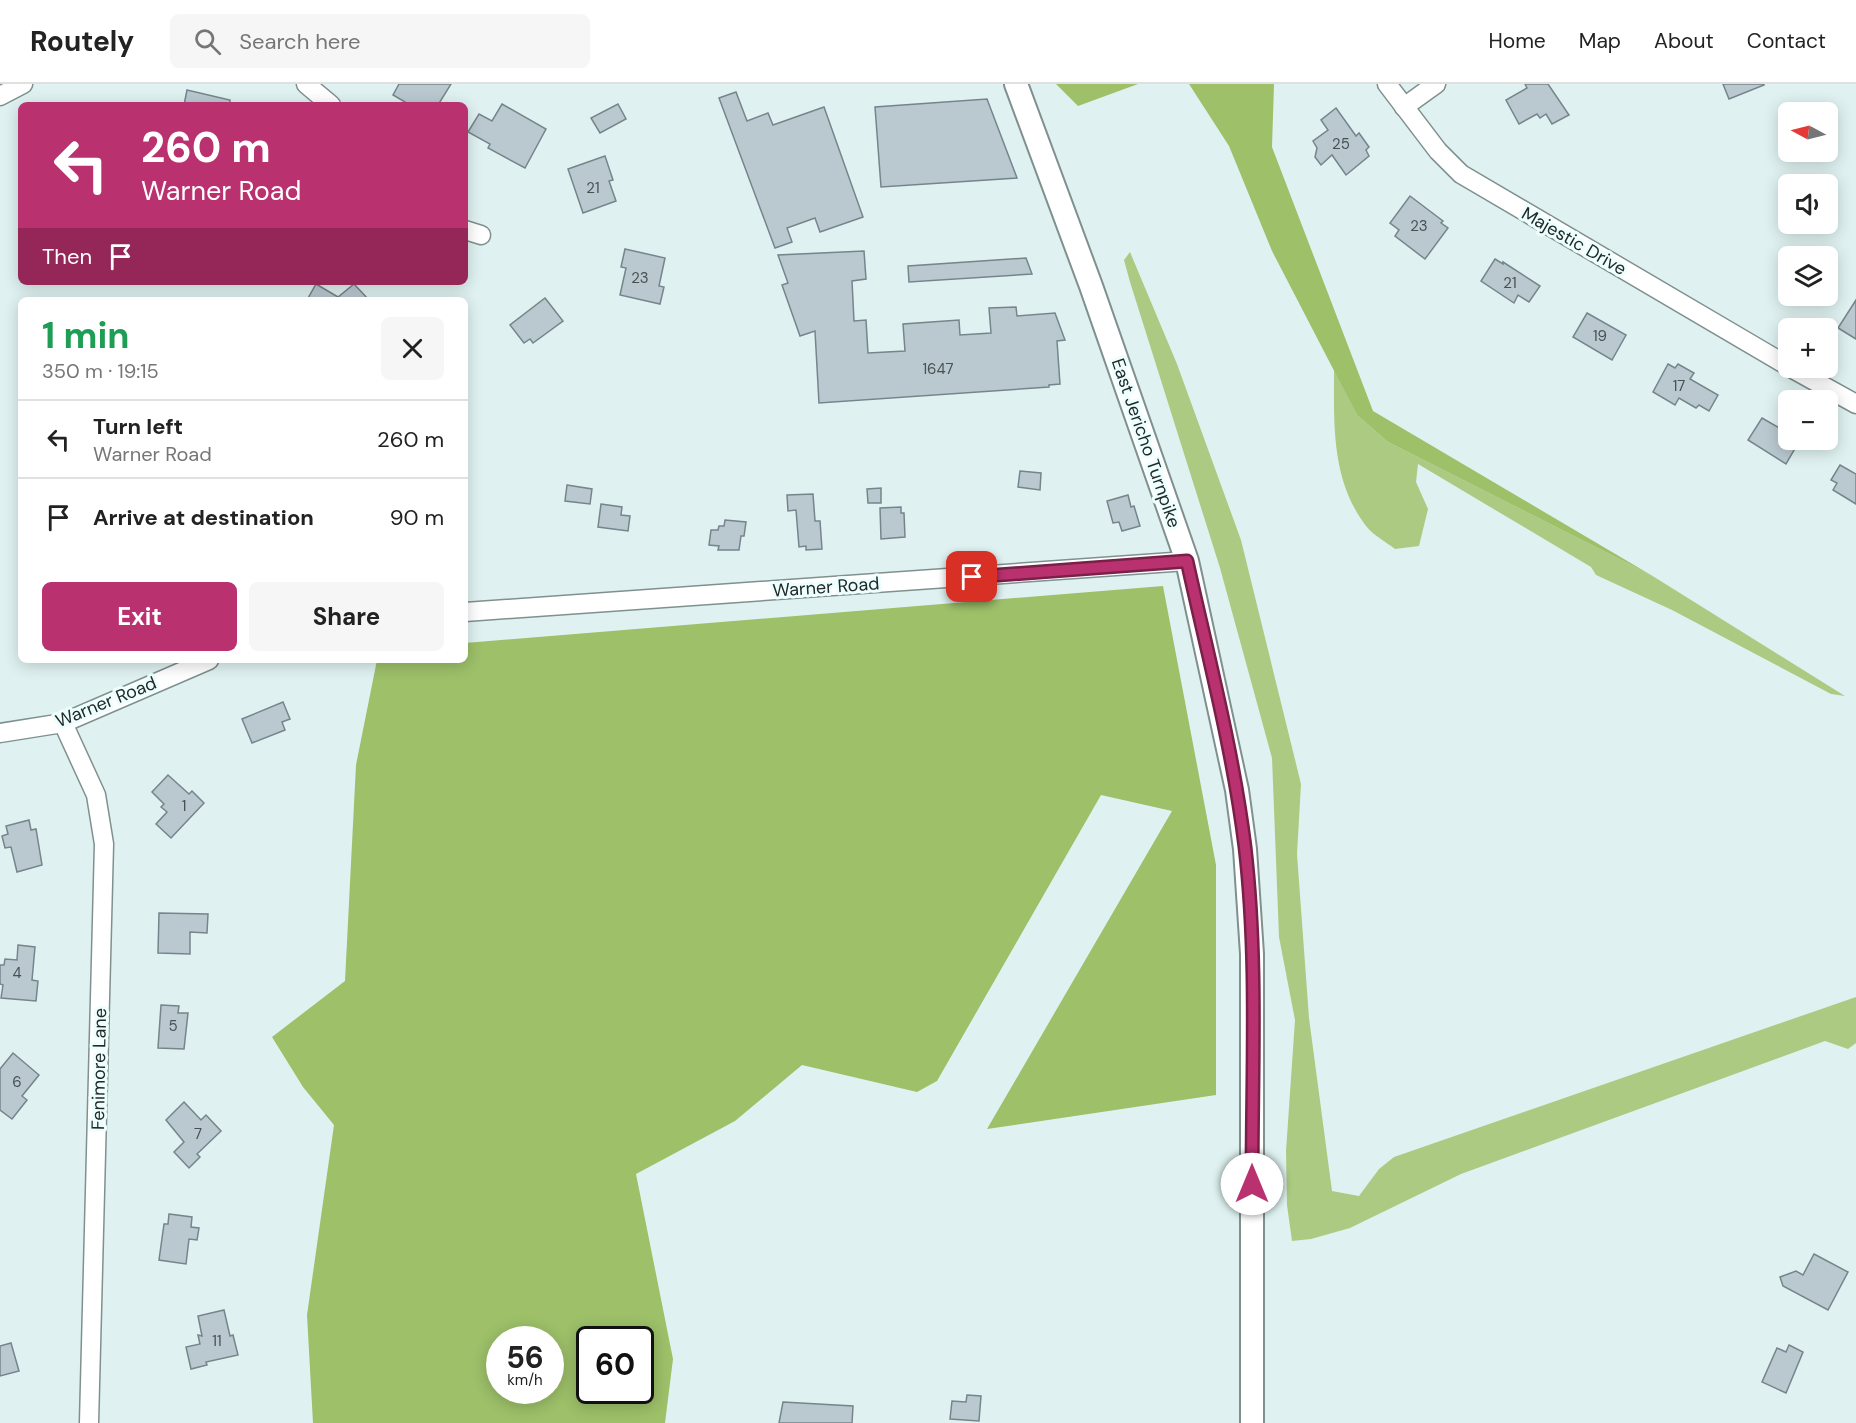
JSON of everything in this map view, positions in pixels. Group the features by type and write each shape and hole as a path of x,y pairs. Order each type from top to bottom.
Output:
{"main road":[{"name":"East Jericho Turnpike","path":"1016,84 1091,286 1187,561 1226,733 1245,849 1252,954 1251,1423"}],"street":[{"path":"0,96 23,84"},
{"path":"306,84 327,102"},
{"name":"Majestic Drive","path":"1387,84 1438,151 1461,174 1778,361"},
{"path":"1404,107 1436,84"},
{"name":"Majestic Drive","path":"1809,378 1856,404"},
{"name":"Warner Road","path":"468,612 1187,561"},
{"name":"Warner Road","path":"0,733 63,723 202,663"},
{"name":"Fenimore Lane","path":"63,723 96,795 104,844 89,1423"}],"green space":[{"path":"1056,84 1138,84 1078,106"},
{"path":"1189,84 1274,84 1272,147 1373,411 1651,575 1388,442 1357,415 1272,251 1229,146"},
{"path":"1130,252 1177,364 1241,540 1301,784 1297,854 1309,1018 1332,1191 1359,1196 1379,1169 1394,1157 1856,997 1856,1043 1848,1049 1825,1041 1461,1174 1350,1228 1311,1239 1292,1241 1287,1205 1286,1151 1295,1020 1279,937 1272,758 1220,568 1130,282 1124,260"},
{"path":"1334,370 1357,415 1388,442 1651,575 1845,696 1831,694 1672,610 1596,575 1591,567 1418,464 1416,482 1428,509 1419,546 1395,549 1366,526 1346,490 1340,471 1335,431"},
{"path":"1163,586 1216,865 1216,1095 987,1129 1172,811 1101,795 937,1081 917,1092 802,1065 735,1121 636,1174 673,1359 665,1423 313,1423 307,1315 334,1125 303,1087 272,1037 345,981 356,765 376,663 468,663 468,643"}],"building":[{"path":"399,84 451,84 440,102 405,102 393,95"},
{"path":"1525,84 1548,84 1569,115 1552,124 1546,114 1540,118 1537,114 1519,124 1506,100 1527,88"},
{"path":"1723,84 1764,84 1764,85 1729,99"},
{"path":"187,90 230,100 230,102 185,102"},
{"path":"736,92 747,121 768,113 773,125 824,107 863,217 820,232 815,218 787,228 792,242 775,248 719,98"},
{"path":"987,99 1017,178 881,187 875,107"},
{"path":"502,104 546,129 525,168 488,148 490,144 468,132 479,114 492,121"},
{"path":"618,104 626,119 600,133 591,118"},
{"path":"1336,108 1356,136 1359,133 1369,147 1366,150 1369,156 1346,175 1332,155 1321,165 1315,157 1317,148 1313,141 1328,130 1321,120"},
{"path":"605,156 613,180 609,181 616,201 583,213 568,169"},
{"path":"1410,196 1443,221 1441,223 1448,228 1425,259 1395,236 1399,230 1390,223"},
{"path":"625,249 665,258 659,286 664,287 660,304 620,295 626,268 621,267"},
{"path":"864,251 866,279 852,281 854,321 866,320 868,353 905,351 903,324 959,320 960,335 991,333 989,308 1016,307 1017,316 1055,313 1065,340 1057,341 1060,384 1049,385 1049,387 819,403 815,331 800,336 782,285 788,283 778,255"},
{"path":"1026,258 1032,274 909,282 908,266"},
{"path":"1495,259 1540,286 1529,302 1518,295 1514,303 1481,281"},
{"path":"315,285 318,285 338,297 309,297"},
{"path":"353,285 366,297 338,297"},
{"path":"545,298 563,321 533,343 530,339 524,343 510,325"},
{"path":"1856,300 1856,339 1838,328"},
{"path":"1587,313 1626,335 1612,360 1573,337"},
{"path":"1668,364 1675,368 1678,364 1694,373 1690,379 1718,395 1709,411 1699,405 1696,408 1679,398 1675,405 1653,392"},
{"path":"1762,418 1778,427 1778,450 1794,450 1786,464 1748,440"},
{"path":"1840,465 1856,474 1856,504 1833,490 1837,483 1831,480"},
{"path":"1020,471 1041,473 1040,490 1018,487"},
{"path":"567,485 592,489 590,504 565,501"},
{"path":"881,488 881,503 868,503 867,489"},
{"path":"813,494 815,521 820,521 822,549 806,550 806,546 799,547 796,510 788,511 787,495"},
{"path":"1128,495 1140,526 1122,531 1119,522 1113,523 1107,501"},
{"path":"601,504 622,507 621,515 630,516 628,531 598,527"},
{"path":"901,507 901,513 904,513 905,537 881,539 880,508"},
{"path":"725,520 746,522 739,550 718,550 719,546 709,545 711,530 718,530 719,526 724,526"},
{"path":"283,702 290,719 282,722 285,730 252,743 242,719"},
{"path":"168,775 189,794 192,791 204,803 171,838 156,824 167,812 161,807 164,804 152,792"},
{"path":"29,820 31,830 36,829 42,865 17,872 11,847 5,848 2,836 8,834 6,826"},
{"path":"159,913 208,914 207,933 190,932 190,954 158,953"},
{"path":"18,945 35,947 32,980 38,981 36,1001 1,998 3,985 0,984 0,965 4,965 5,959 17,960"},
{"path":"161,1005 179,1006 178,1013 188,1013 184,1049 158,1048"},
{"path":"13,1053 39,1075 22,1096 27,1100 12,1119 0,1110 0,1069"},
{"path":"184,1102 201,1120 206,1115 221,1131 197,1154 200,1157 189,1168 174,1152 184,1142 166,1120"},
{"path":"169,1214 192,1217 191,1227 199,1228 197,1240 189,1239 186,1264 159,1260 164,1224 168,1224"},
{"path":"1814,1254 1848,1272 1828,1310 1783,1286 1780,1277 1796,1271 1803,1275"},
{"path":"224,1310 230,1336 233,1335 238,1355 206,1362 207,1365 191,1369 186,1347 200,1344 198,1335 202,1336 198,1316"},
{"path":"11,1343 19,1371 0,1376 0,1346"},
{"path":"1789,1345 1803,1352 1786,1393 1762,1382 1777,1348 1786,1352"},
{"path":"967,1395 981,1396 979,1421 950,1419 952,1401 966,1402"},
{"path":"783,1402 853,1406 852,1423 779,1423"}],"route":[{"path":"972,577 1187,561 1226,733 1245,849 1252,954 1252,1184"}]}
